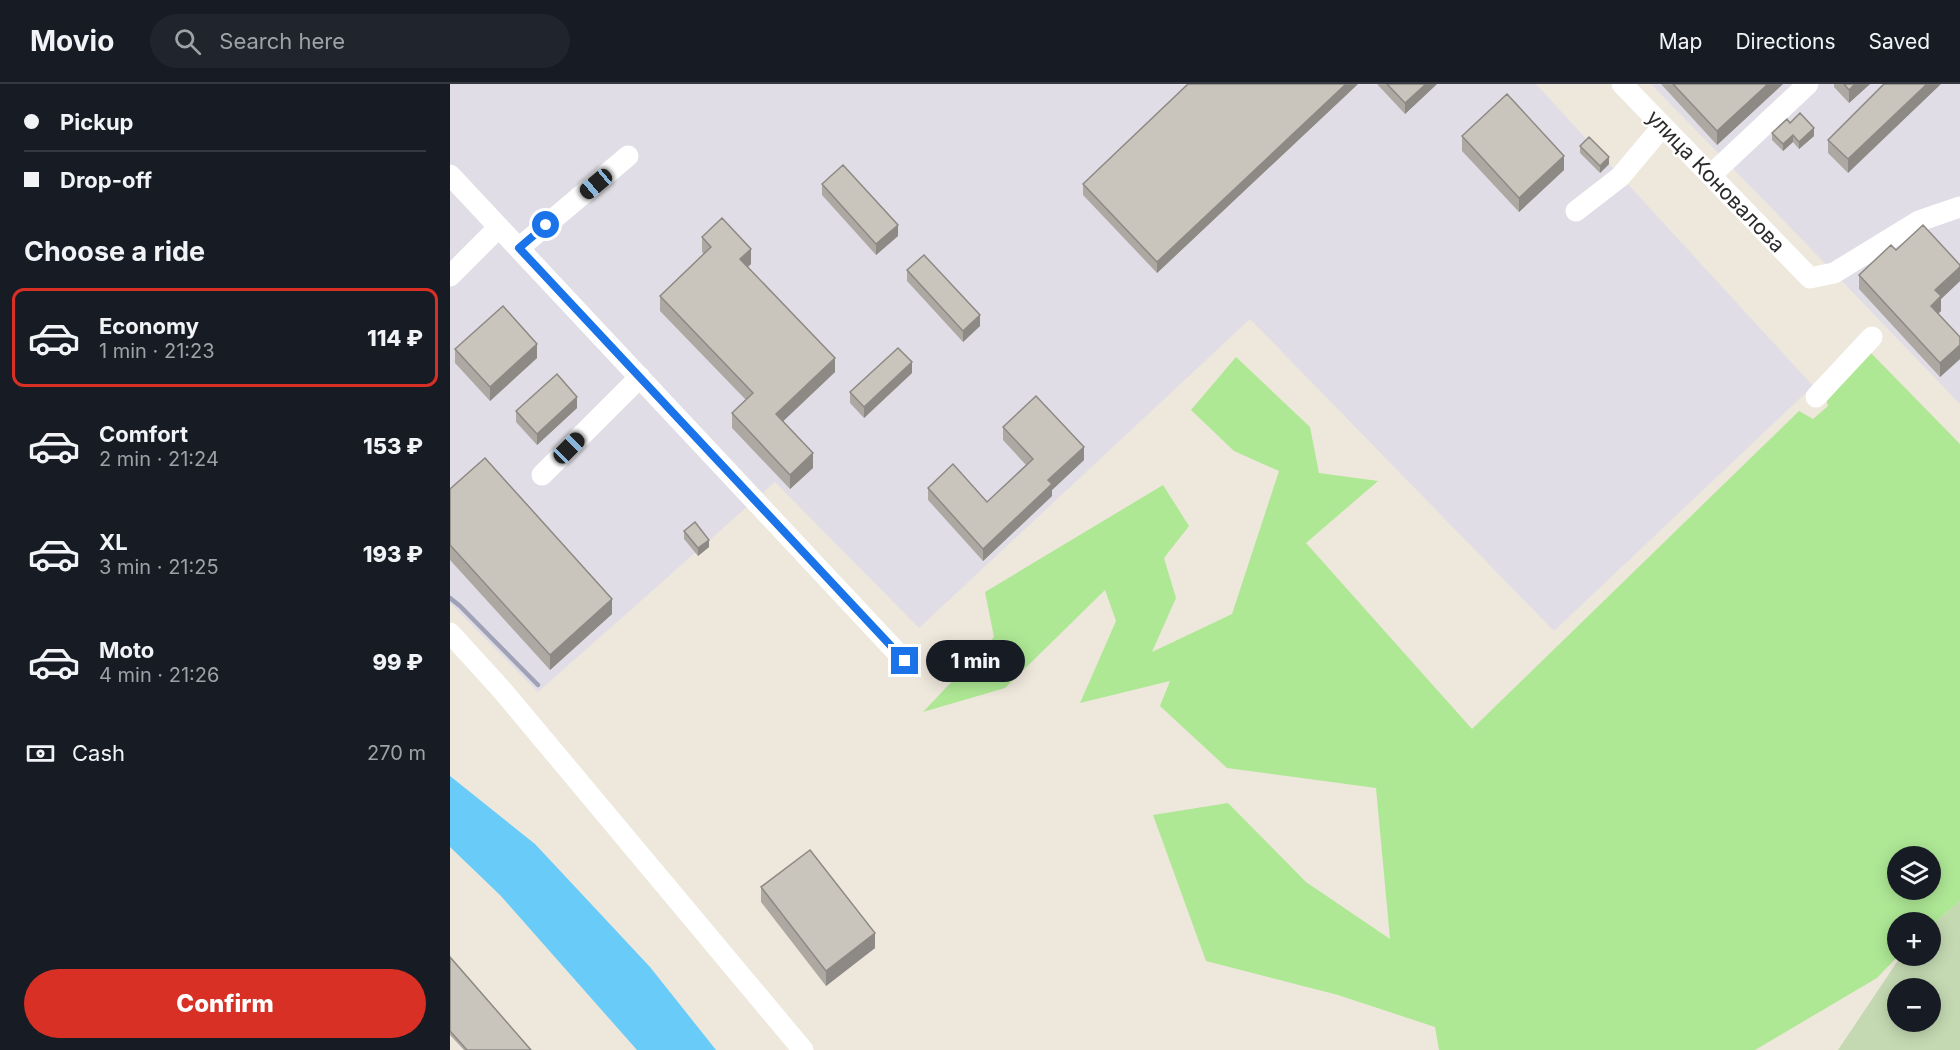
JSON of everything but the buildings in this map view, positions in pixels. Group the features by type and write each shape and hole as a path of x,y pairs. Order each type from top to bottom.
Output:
{"street":[{"path":"1711,175 1808,84"},
{"name":"улица Коновалова","path":"1633,88 1663,126 1810,278 1834,273 1919,221 1960,207"},
{"path":"1576,211 1620,177 1663,126"},
{"path":"519,248 628,156"},
{"path":"450,175 905,661"},
{"path":"450,276 499,227"},
{"path":"1816,397 1872,337"},
{"path":"542,475 640,378"},
{"path":"450,633 510,699 803,1050"}],"shaded area":[{"path":"450,84 1536,84 1813,386 1554,631 1250,319 919,628 775,482 538,692 450,603"},
{"path":"1651,84 1960,84 1960,404 1791,228"}],"green space":[{"path":"1871,353 1960,444 1960,901 1941,917 1941,912 1887,912 1888,966 1877,978 1755,1050 1439,1050 1435,1027 1338,995 1206,961 1153,815 1228,803 1306,882 1390,939 1376,788 1227,768 1160,706 1170,681 1080,703 1116,621 1105,590 1005,688 923,712 994,637 985,592 1163,485 1189,526 1164,558 1176,598 1152,652 1232,614 1279,471 1234,451 1191,410 1236,357 1310,427 1319,473 1378,481 1306,543 1472,729 1799,411 1813,419 1828,406 1825,395"},
{"path":"1960,901 1960,1050 1838,1050 1894,966 1941,966 1941,917"}],"water":[{"path":"450,776 535,844 650,967 716,1050 637,1050 500,895 450,847"}],"railway":[{"path":"450,598 538,685"}],"route":[{"path":"546,225 519,248 905,661"}]}
